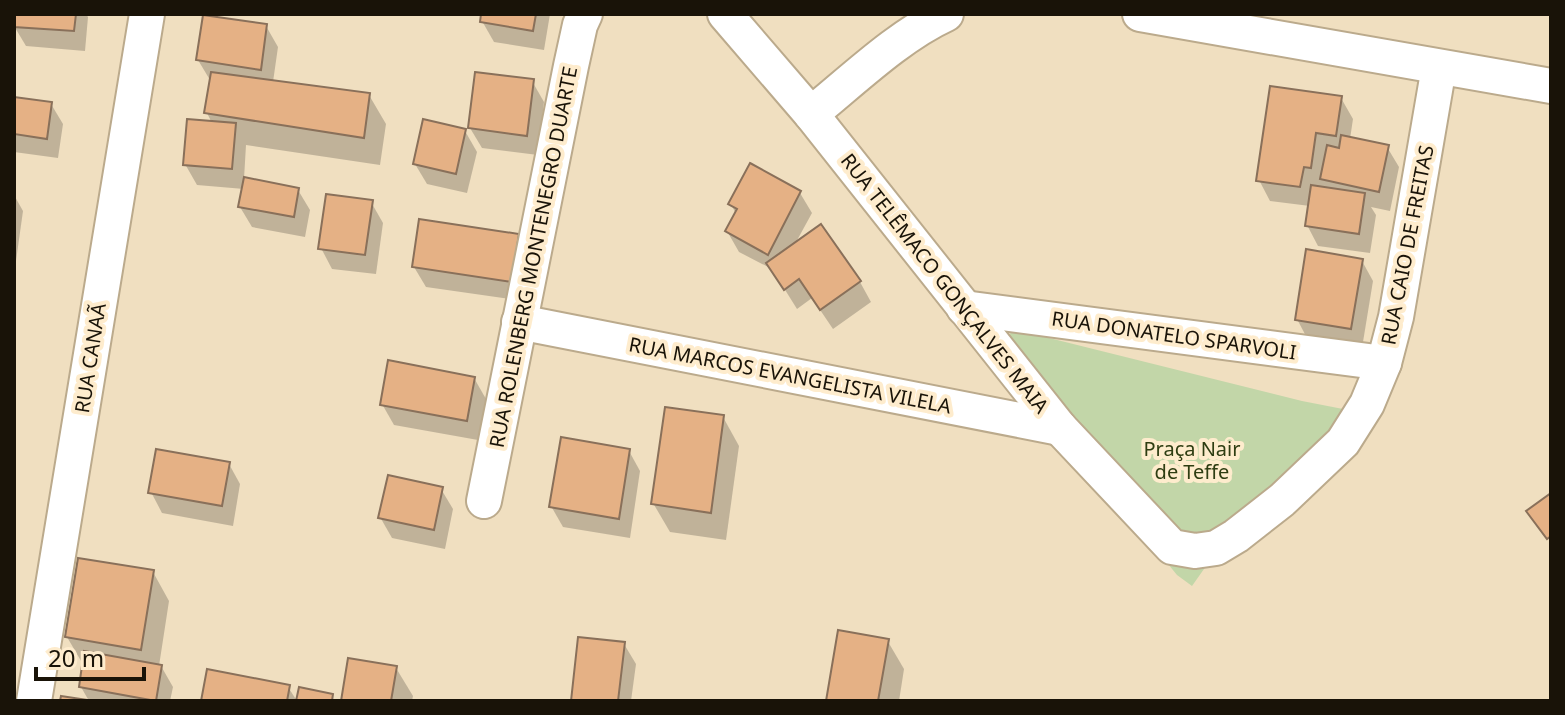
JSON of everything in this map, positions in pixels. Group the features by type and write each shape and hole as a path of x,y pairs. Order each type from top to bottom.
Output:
{"street":[{"name":"RUA CANAÃ","path":"34,701 147,14"},
{"name":"RUA ROLENBERG MONTENEGRO DUARTE","path":"484,501 571,66 585,14"},
{"name":"RUA TELÊMACO GONÇALVES MAIA","path":"725,14 811,114 1060,428 1172,547"},
{"path":"811,114 927,23 946,14"},
{"path":"1140,14 1551,86"},
{"name":"RUA CAIO DE FREITAS","path":"1172,547 1195,551 1216,548 1236,536 1282,500 1343,442 1367,404 1384,363 1396,317 1439,67"},
{"name":"RUA DONATELO SPARVOLI","path":"964,308 1384,363"},
{"name":"RUA MARCOS EVANGELISTA VILELA","path":"519,322 1060,428"}],"green space":[{"name":"Praça Nair de Teffe","path":"1013,329 1343,409 1329,450 1216,552 1192,586 1177,575 1061,433 1001,349"}],"building":[{"path":"14,14 76,14 74,31 14,27"},
{"path":"481,14 536,14 533,31 480,22"},
{"path":"203,15 267,24 261,70 196,60"},
{"path":"211,72 370,93 364,138 204,113"},
{"path":"475,72 534,79 527,136 468,128"},
{"path":"1270,86 1342,96 1336,136 1316,133 1311,168 1304,167 1300,187 1256,181"},
{"path":"14,97 52,102 47,139 14,134"},
{"path":"187,119 236,123 232,169 183,165"},
{"path":"423,119 466,129 456,174 413,164"},
{"path":"1341,135 1389,145 1379,192 1320,179 1327,145 1339,148"},
{"path":"750,163 801,191 768,255 725,231 737,209 728,204"},
{"path":"244,177 299,188 294,217 238,207"},
{"path":"1311,185 1365,193 1359,234 1305,226"},
{"path":"326,194 373,200 365,255 318,249"},
{"path":"419,219 519,234 512,282 412,267"},
{"path":"821,224 861,281 820,310 799,279 784,290 766,263"},
{"path":"1306,249 1363,259 1351,329 1295,320"},
{"path":"388,360 475,377 467,421 380,405"},
{"path":"665,407 724,415 711,513 651,504"},
{"path":"561,437 630,449 619,519 549,507"},
{"path":"156,449 230,462 222,506 148,493"},
{"path":"388,475 443,487 434,530 378,518"},
{"path":"1551,493 1551,536 1547,539 1526,511"},
{"path":"78,558 154,570 141,650 65,637"},
{"path":"838,630 889,639 878,701 826,701"},
{"path":"578,637 625,642 618,701 571,701"},
{"path":"84,651 162,665 156,701 79,687"},
{"path":"348,658 397,666 391,701 341,701"},
{"path":"207,669 290,685 287,701 201,701"},
{"path":"299,687 333,694 332,701 296,701"},
{"path":"61,696 94,701 60,701"}]}
